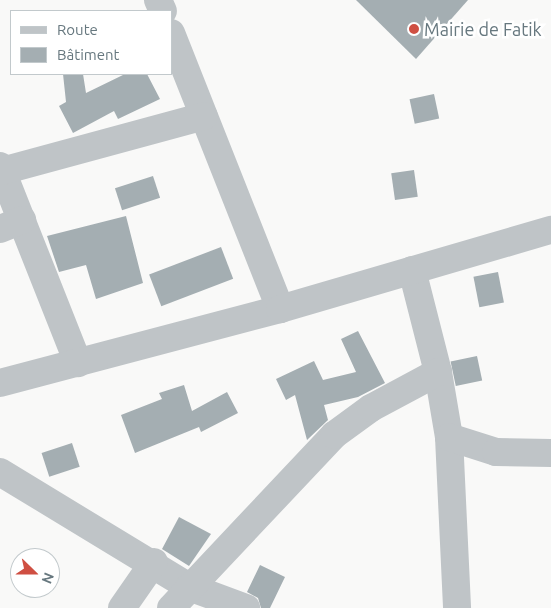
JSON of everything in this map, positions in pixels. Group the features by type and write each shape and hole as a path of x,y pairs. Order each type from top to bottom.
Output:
{"street":[{"path":"172,36 280,309"},
{"path":"78,363 11,225 1,169 204,116"},
{"path":"0,383 280,309 551,230"},
{"path":"412,270 438,372 450,437 457,608"},
{"path":"171,608 334,435 371,408 438,372"},
{"path":"450,437 496,452 551,453"},
{"path":"0,472 154,562 189,587 246,608"},
{"path":"122,608 154,562"}],"building":[{"name":"Mairie de Fatik","path":"356,0 468,0 416,59"},
{"path":"63,75 83,75 86,93 123,75 148,75 160,99 118,119 114,111 73,133 59,106 66,102"},
{"path":"434,94 439,118 415,124 410,99"},
{"path":"414,170 418,197 395,200 391,173"},
{"path":"153,176 160,198 122,210 115,188"},
{"path":"126,216 143,283 96,299 86,265 59,272 47,236"},
{"path":"221,247 233,279 161,306 149,275"},
{"path":"498,272 504,302 479,307 473,277"},
{"path":"358,331 385,383 358,397 324,405 328,420 307,440 295,395 286,400 276,379 314,361 323,380 356,372 341,339"},
{"path":"477,356 482,380 456,386 451,362"},
{"path":"184,385 192,411 227,392 238,413 201,432 199,427 135,453 121,415 162,399 159,393"},
{"path":"72,443 80,467 49,477 42,453"},
{"path":"179,517 211,534 189,566 162,549"},
{"path":"260,565 285,577 270,608 261,608 258,598 247,592"}],"place":[{"name":"Mairie de Fatik","path":"414,29"}]}
